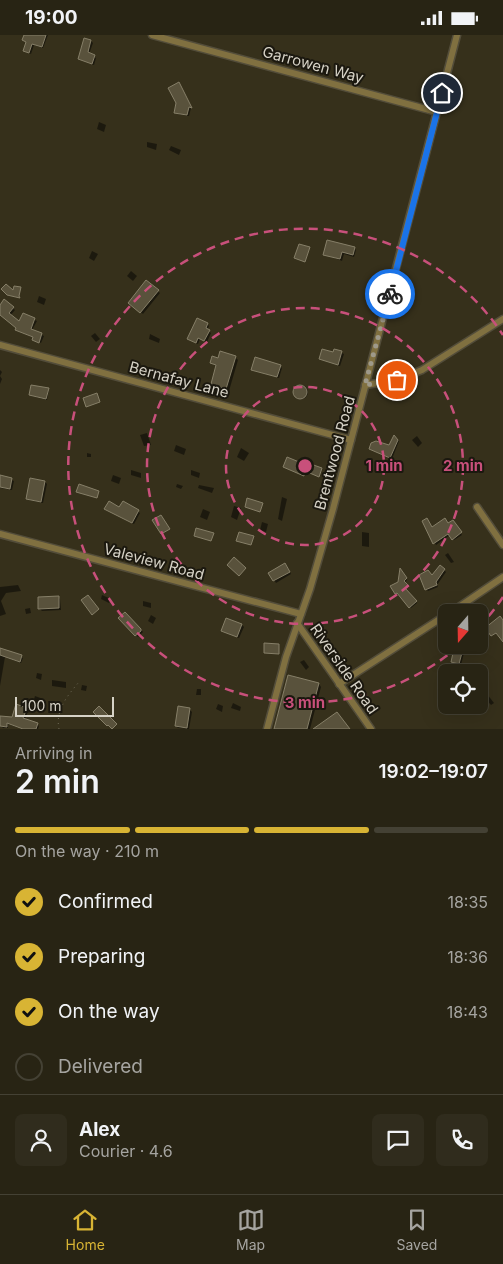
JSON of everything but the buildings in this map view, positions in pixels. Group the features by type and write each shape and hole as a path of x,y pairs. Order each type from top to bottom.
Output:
{"street":[{"name":"Garrowen Way","path":"152,35 437,112"},
{"name":"Brentwood Road","path":"267,729 297,623 310,589 334,509 457,35"},
{"path":"365,385 397,380 422,370 503,319"},
{"name":"Bernafay Lane","path":"0,345 351,440"},
{"path":"477,507 503,545"},
{"name":"Valeview Road","path":"0,534 301,614"},
{"path":"463,604 503,577"},
{"path":"339,684 438,620"},
{"name":"Riverside Road","path":"297,623 370,729"}],"path":[{"path":"59,729 60,709 67,696 79,682"}],"way so far":[{"path":"390,294 365,385 397,380"}],"route":[{"path":"390,294 442,93"}]}
